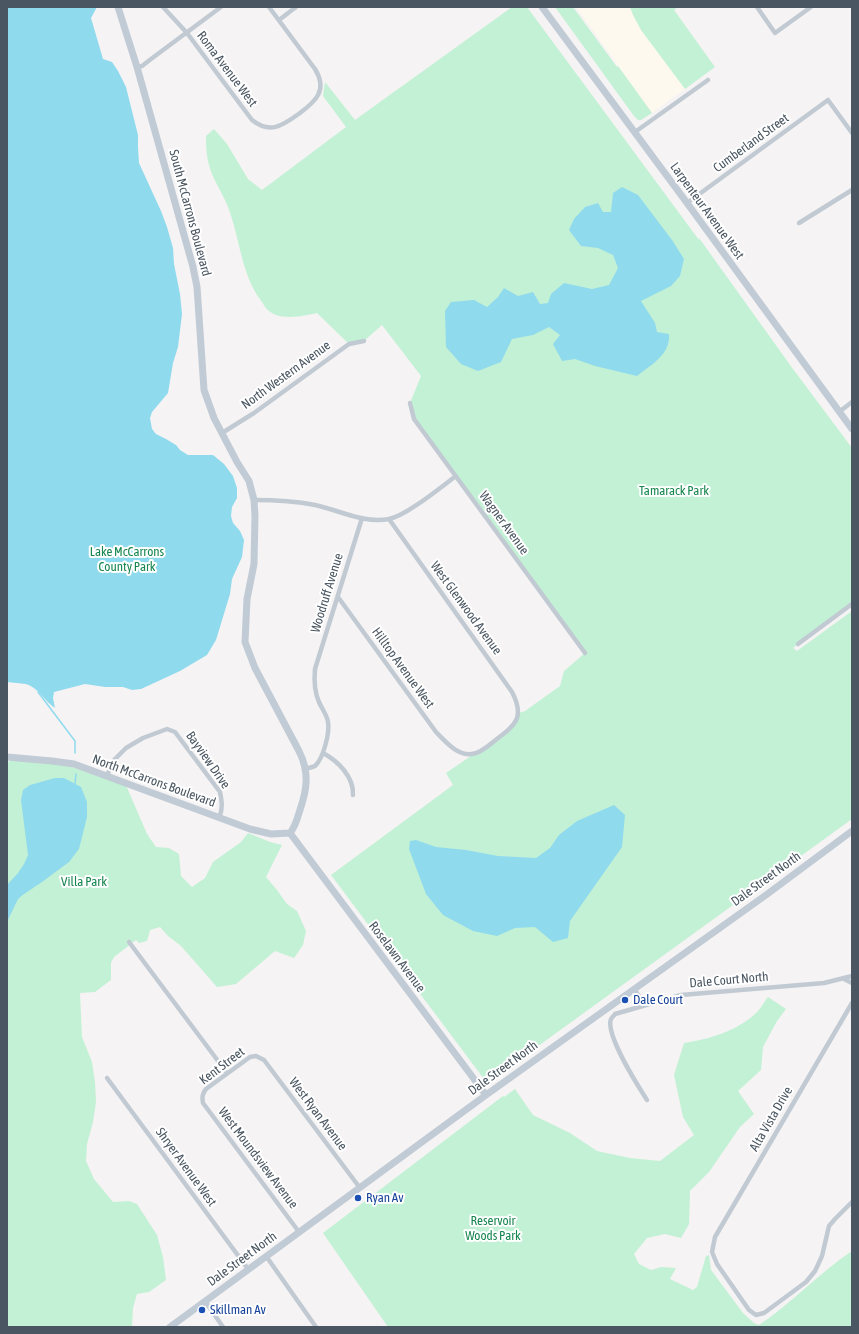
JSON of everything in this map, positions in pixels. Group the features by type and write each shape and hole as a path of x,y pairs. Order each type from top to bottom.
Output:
{"street":[{"name":"South McCarrons Boulevard","path":"118,7 137,67 193,267 197,288 204,390 210,409 248,481 254,500 256,516 254,564 247,599 245,642 255,668 299,751 306,769 305,795 294,828 290,833"},
{"name":"Roma Avenue West","path":"163,7 187,33 249,117 262,127 275,128 286,123 310,106 320,92 320,80 315,69 279,20"},
{"path":"137,67 142,66 221,7"},
{"path":"269,7 279,20 296,7"},
{"name":"Larpenteur Avenue West","path":"542,7 852,429"},
{"path":"757,7 775,33 811,7"},
{"path":"635,132 708,80"},
{"name":"Cumberland Street","path":"687,203 828,100 852,133"},
{"path":"799,223 852,190"},
{"name":"North Western Avenue","path":"222,432 254,413 349,344 364,341"},
{"path":"839,412 852,402"},
{"name":"Wagner Avenue","path":"410,403 414,419 585,653"},
{"path":"254,500 280,500 316,505 367,520 389,519 407,511 456,476"},
{"name":"Woodruff Avenue","path":"306,769 315,766 322,753 328,736 328,722 316,694 314,677 362,518"},
{"name":"West Glenwood Avenue","path":"389,519 518,702 519,713 516,723 512,728 482,751 472,754 464,753 455,749"},
{"name":"Hilltop Avenue West","path":"338,597 436,732 455,749"},
{"path":"798,644 852,604"},
{"name":"Bayview Drive","path":"108,776 113,761 126,748 143,738 167,729 175,732 220,792 222,811 219,818"},
{"path":"322,753 340,766 353,787 352,795"},
{"name":"North McCarrons Boulevard","path":"7,757 66,762 108,776 219,818 262,832 290,833"},
{"name":"Dale Street North","path":"170,1327 486,1095 766,895 852,831"},
{"name":"Roselawn Avenue","path":"290,833 486,1095"},
{"path":"129,942 226,1073"},
{"name":"Dale Court North","path":"647,1100 620,1053 610,1026 611,1019 615,1014 681,995 824,983 852,976"},
{"path":"843,978 852,983"},
{"path":"634,989 639,996 642,1006"},
{"name":"Alta Vista Drive","path":"852,1003 714,1237 712,1247 716,1264 748,1310 756,1315 764,1313 806,1282 815,1271 822,1256 829,1226 852,1202"},
{"name":"Kent Street","path":"202,1096 206,1089 226,1073 250,1057 256,1056"},
{"name":"West Ryan Avenue","path":"256,1056 264,1060 360,1188"},
{"name":"Shryer Avenue West","path":"107,1078 248,1269"},
{"name":"West Moundsview Avenue","path":"202,1096 203,1103 299,1232"},
{"path":"266,1256 316,1327"},
{"path":"205,1301 223,1327"}],"shaded area":[{"path":"576,7 630,7 641,30 685,89 652,113"}],"green space":[{"name":"Tamarack Park","path":"512,7 527,7 699,240 699,238 852,448 852,603 793,648 797,651 852,611 852,819 487,1083 331,875 453,785 446,773 512,728 519,713 525,711 560,686 564,671 585,653 414,419 410,403 421,376 382,325 364,341 349,344 317,313 286,317 274,314 266,308 255,291 245,268 228,207 210,169 207,155 206,136 214,129 227,144 248,179 262,190 346,127 323,96 325,82 355,120"},
{"path":"555,7 573,7 652,113 641,120 638,120 634,116"},
{"path":"630,7 678,7 674,10 715,67 685,89 641,30"},
{"name":"Villa Park","path":"15,757 52,761 125,783 147,834 156,847 169,848 179,854 181,876 192,887 205,878 213,862 241,842 248,833 282,845 266,877 287,904 297,911 306,931 303,945 294,958 275,951 236,984 217,987 181,946 168,936 160,927 150,930 147,941 139,943 136,940 114,957 111,963 111,980 95,992 80,993 82,1037 92,1062 96,1102 93,1122 87,1144 86,1161 94,1179 113,1202 129,1201 137,1204 157,1235 163,1257 166,1280 149,1292 137,1294 133,1308 132,1327 7,1327 7,763"},
{"name":"Reservoir Woods Park","path":"768,997 786,1009 777,1021 763,1047 761,1070 738,1091 754,1114 740,1127 709,1172 690,1191 689,1224 681,1238 665,1234 647,1238 634,1254 639,1264 651,1270 661,1267 676,1268 670,1279 693,1290 697,1287 706,1256 709,1255 711,1270 743,1313 754,1323 759,1325 852,1251 852,1327 388,1327 323,1233 503,1096 504,1097 515,1089 533,1115 570,1133 597,1151 630,1158 660,1161 694,1135 683,1117 674,1075 684,1043 712,1037 739,1026 757,1012"}],"water":[{"name":"Lake McCarrons County Park","path":"7,7 97,7 91,18 103,59 112,62 126,87 138,135 139,163 167,227 173,248 174,264 180,294 182,314 178,347 173,363 168,393 152,412 150,418 152,429 156,434 176,445 180,450 188,455 213,455 224,464 233,476 237,488 237,498 232,507 231,516 233,523 240,531 244,540 242,557 232,579 230,594 216,640 207,655 180,671 141,689 132,690 123,687 105,687 85,684 54,692 53,698 55,708 34,688 26,684 7,682"},
{"path":"622,187 638,195 672,240 684,259 680,276 671,286 641,301 655,323 657,332 669,334 667,347 659,358 637,376 595,366 575,359 562,361 553,344 560,335 549,327 533,335 512,339 501,362 478,371 461,364 446,347 445,311 451,302 474,300 487,307 498,297 504,288 518,296 533,292 540,304 548,303 551,294 564,283 592,289 609,285 618,268 613,255 598,248 581,246 569,230 574,219 585,207 598,203 603,212 611,212 613,193"},
{"path":"55,778 64,778 81,787 87,802 87,817 79,849 69,862 18,899 7,922 7,885 18,873 28,855 21,800 23,790 30,785"},
{"path":"614,805 625,815 622,847 570,921 568,938 553,942 535,927 515,928 497,936 473,931 443,915 426,894 409,849 410,841 416,840 436,847 466,850 498,856 536,858 550,848 559,835 577,821"}],"waterway":[{"path":"38,692 75,741 75,753"},
{"path":"75,784 76,774"}],"place":[{"name":"Dale Court","path":"625,1000"},
{"name":"Ryan Av","path":"358,1198"},
{"name":"Skillman Av","path":"202,1310"}]}
